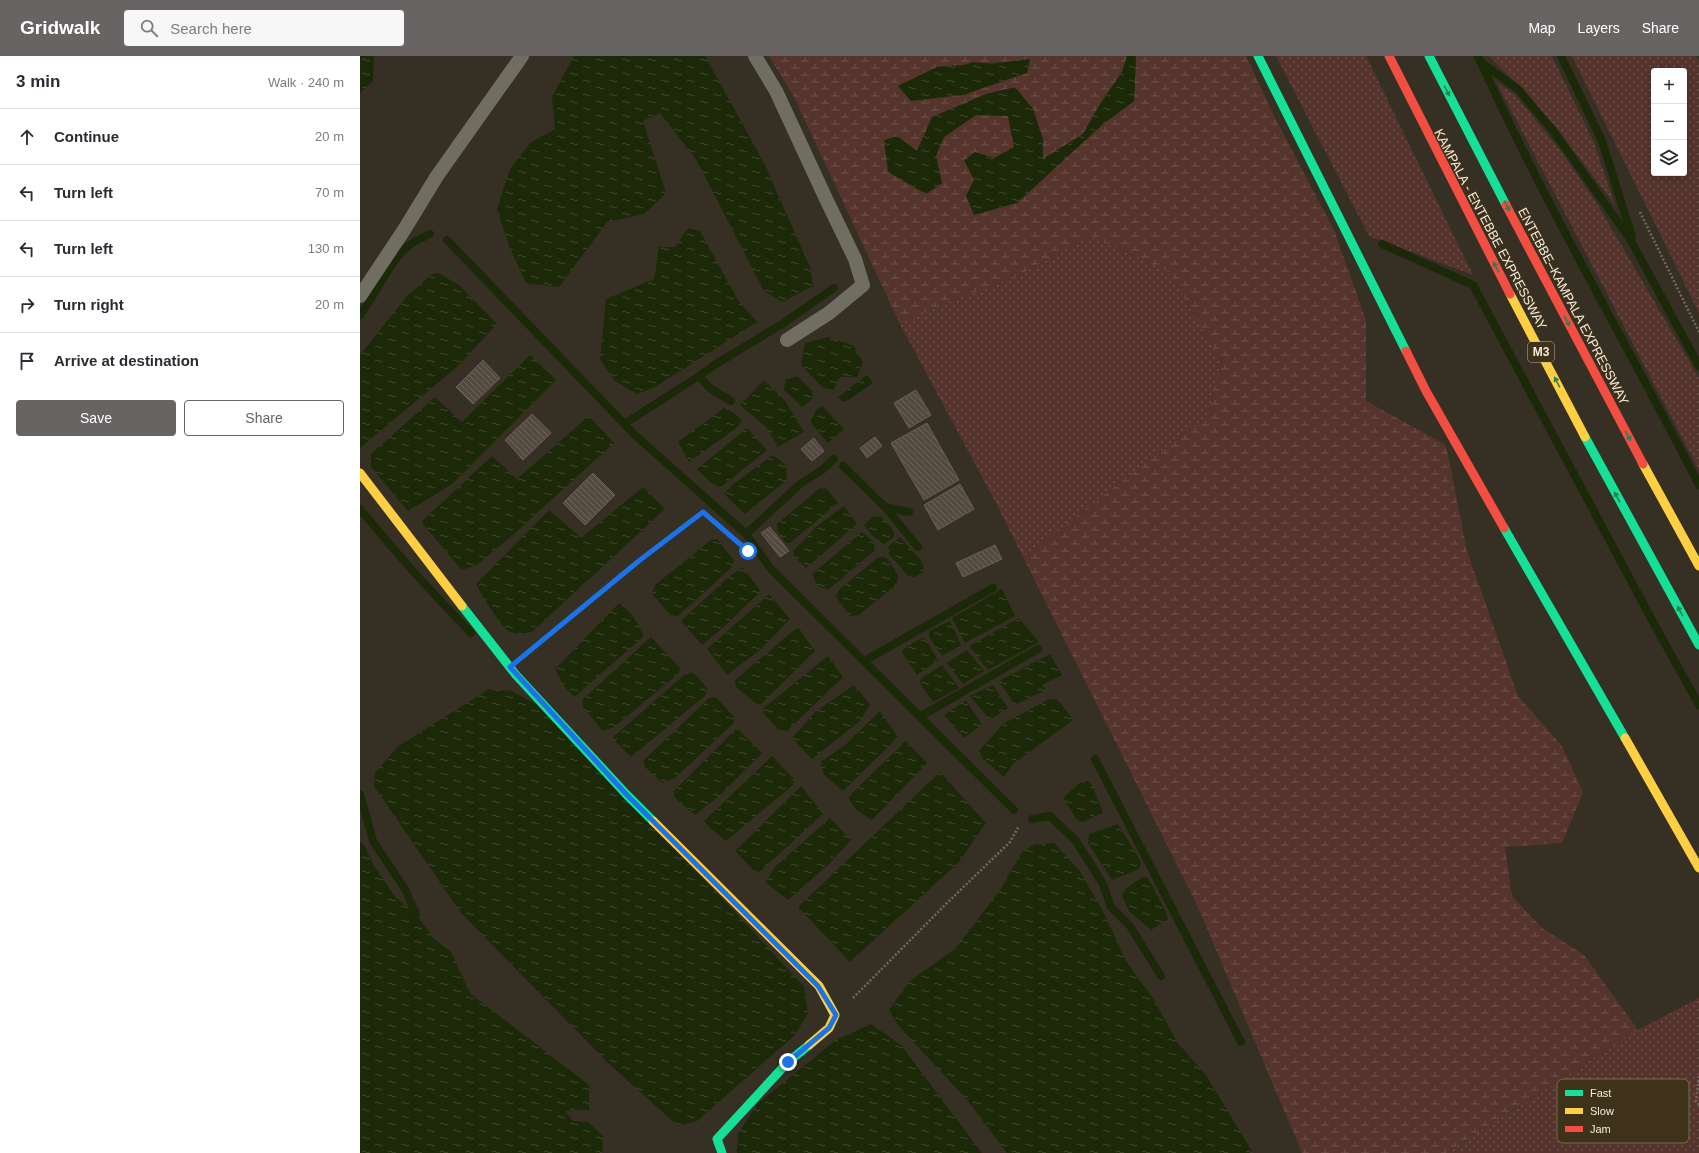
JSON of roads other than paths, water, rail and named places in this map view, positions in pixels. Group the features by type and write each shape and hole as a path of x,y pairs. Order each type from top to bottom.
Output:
{"main road":[{"path":"1258,56 1426,391 1699,868"},
{"name":"KAMPALA - ENTEBBE EXPRESSWAY","path":"1389,56 1432,145 1588,442 1699,645"},
{"name":"ENTEBBE–KAMPALA EXPRESSWAY","path":"1429,56 1606,396 1699,566"},
{"path":"360,473 510,667 626,794 818,986 836,1015 829,1028 788,1062 717,1139 722,1153"}],"lane":[{"path":"360,296 437,176 522,56"},
{"path":"756,56 776,91 855,259 863,285 829,313 787,340"}],"water":[{"path":"360,56 374,56 373,81 360,93"},
{"path":"574,56 705,56 764,163 810,267 813,286 782,302 764,291 697,161 660,113 643,121 666,193 644,214 607,222 559,287 526,283 509,246 497,209 510,169 530,143 555,129 552,97"},
{"path":"1127,56 1136,56 1134,101 1103,124 1017,203 974,215 966,196 974,180 964,160 975,152 994,158 1014,147 1008,116 976,115 944,137 936,156 942,183 926,194 888,172 884,140 897,136 917,151 932,117 986,94 1015,87 1033,109 1043,139 1043,159 1083,134 1100,104 1122,72"},
{"path":"1030,59 1027,73 963,95 911,101 898,86 937,67 964,65 973,62 991,64"},
{"path":"688,228 700,231 738,300 757,322 655,387 637,394 615,381 600,359 606,299 654,279 659,247 675,247"},
{"path":"438,273 459,285 497,324 457,367 360,448 360,355 407,296 432,274"},
{"path":"828,337 854,346 863,363 857,377 840,377 834,390 823,388 801,365 805,343"},
{"path":"530,355 556,380 451,485 408,511 371,467 371,454 435,397 462,422"},
{"path":"867,375 873,383 844,403 838,397"},
{"path":"797,376 812,391 813,398 802,407 784,390 785,380"},
{"path":"764,380 786,402 804,432 778,447 766,427 740,405"},
{"path":"822,406 844,429 828,443 810,422 816,410"},
{"path":"724,408 731,410 742,421 735,429 689,462 678,442"},
{"path":"589,416 614,443 515,533 477,565 462,570 421,522 492,456 517,479"},
{"path":"747,428 767,450 720,488 709,481 697,469"},
{"path":"773,455 786,465 787,480 745,514 724,494 732,485"},
{"path":"643,487 665,509 532,632 521,634 510,632 501,624 476,584 549,510 581,538"},
{"path":"825,487 838,503 790,543 786,543 778,532 777,524 820,488"},
{"path":"844,506 857,524 806,568 794,556 794,550 817,526"},
{"path":"874,516 882,517 894,531 894,537 884,544 873,536 864,525"},
{"path":"862,532 875,543 874,551 828,590 817,585 812,574"},
{"path":"900,537 921,561 925,571 911,579 889,554 888,547"},
{"path":"717,539 734,560 731,568 678,616 670,615 652,594 655,585 711,540"},
{"path":"883,557 888,559 898,575 897,584 859,615 850,616 836,597 839,590 877,558"},
{"path":"742,567 761,591 726,625 702,645 681,621 725,580"},
{"path":"1002,589 1015,616 965,643 952,618"},
{"path":"769,594 790,619 760,650 727,675 707,649"},
{"path":"619,603 637,623 643,637 574,697 564,686 555,669"},
{"path":"1019,618 1039,642 988,670 969,646"},
{"path":"950,621 961,645 942,656 929,637 929,631"},
{"path":"798,627 815,651 759,706 736,687 735,680"},
{"path":"651,637 680,668 679,673 614,727 603,731 583,707 582,700"},
{"path":"923,637 938,660 917,675 902,652 905,648"},
{"path":"967,650 984,671 963,684 947,663"},
{"path":"1050,654 1062,675 1042,685 1046,690 1015,705 999,681"},
{"path":"828,656 843,677 787,731 778,729 763,713 765,707"},
{"path":"942,665 959,688 933,702 919,682 923,677"},
{"path":"692,673 697,676 707,688 706,695 631,757 612,738 684,675"},
{"path":"854,685 870,704 861,720 812,759 792,738 815,712"},
{"path":"993,685 1008,708 990,720 970,696"},
{"path":"489,689 512,691 537,705 735,912 804,987 808,1013 795,1035 697,1121 678,1126 609,1064 461,913 374,786 375,773 397,747"},
{"path":"716,697 734,717 734,723 674,779 662,783 644,766 644,760 709,698"},
{"path":"1049,699 1058,700 1073,720 1012,765 1004,777 983,759 979,751 1003,724"},
{"path":"966,700 982,725 964,738 944,715"},
{"path":"880,711 898,737 843,791 824,775 821,767 822,761 846,744"},
{"path":"735,730 739,730 762,753 720,795 695,815 674,797 674,791"},
{"path":"906,741 927,763 872,820 856,810 848,797"},
{"path":"772,756 794,779 793,785 726,841 704,821"},
{"path":"940,772 986,823 959,862 850,962 798,907"},
{"path":"1082,781 1088,781 1092,785 1103,813 1083,822 1077,820 1063,798"},
{"path":"801,786 823,814 757,874 735,851"},
{"path":"830,818 851,840 830,863 788,900 765,882 776,866"},
{"path":"1118,824 1141,862 1139,869 1112,880 1088,843 1089,834"},
{"path":"360,842 363,842 374,866 396,898 416,914 434,939 451,952 470,993 589,1085 589,1110 565,1111 573,1121 588,1122 603,1136 602,1153 360,1153"},
{"path":"1054,843 1079,870 1104,913 1126,961 1154,1000 1177,1042 1206,1075 1253,1153 1007,1153 968,1101 897,1024 889,1010 910,981 956,948 1000,890 1022,852 1035,844"},
{"path":"1143,877 1148,878 1166,912 1168,919 1151,930 1129,911 1122,896 1125,889"},
{"path":"871,1024 901,1045 982,1153 737,1153 738,1134 757,1104 836,1040"}],"waterway":[{"path":"1478,56 1530,165 1699,485"},
{"path":"1561,56 1602,141 1632,237"},
{"path":"1482,63 1519,90 1554,132 1630,239 1699,366"},
{"path":"360,315 396,258 403,250 430,234"},
{"path":"447,240 635,435 746,534 771,569 1014,810"},
{"path":"1382,244 1473,285 1699,705"},
{"path":"699,376 782,324 834,288"},
{"path":"624,424 699,376 711,389 731,401"},
{"path":"746,534 800,484 822,470 834,459"},
{"path":"843,466 885,507 918,547"},
{"path":"885,507 909,512"},
{"path":"360,509 414,572 471,633"},
{"path":"864,661 993,588"},
{"path":"921,716 1038,649"},
{"path":"1095,759 1241,1042"},
{"path":"360,794 373,841 405,889 416,914"},
{"path":"1032,819 1050,816 1076,841 1103,884 1111,907 1130,926 1161,976"}]}
